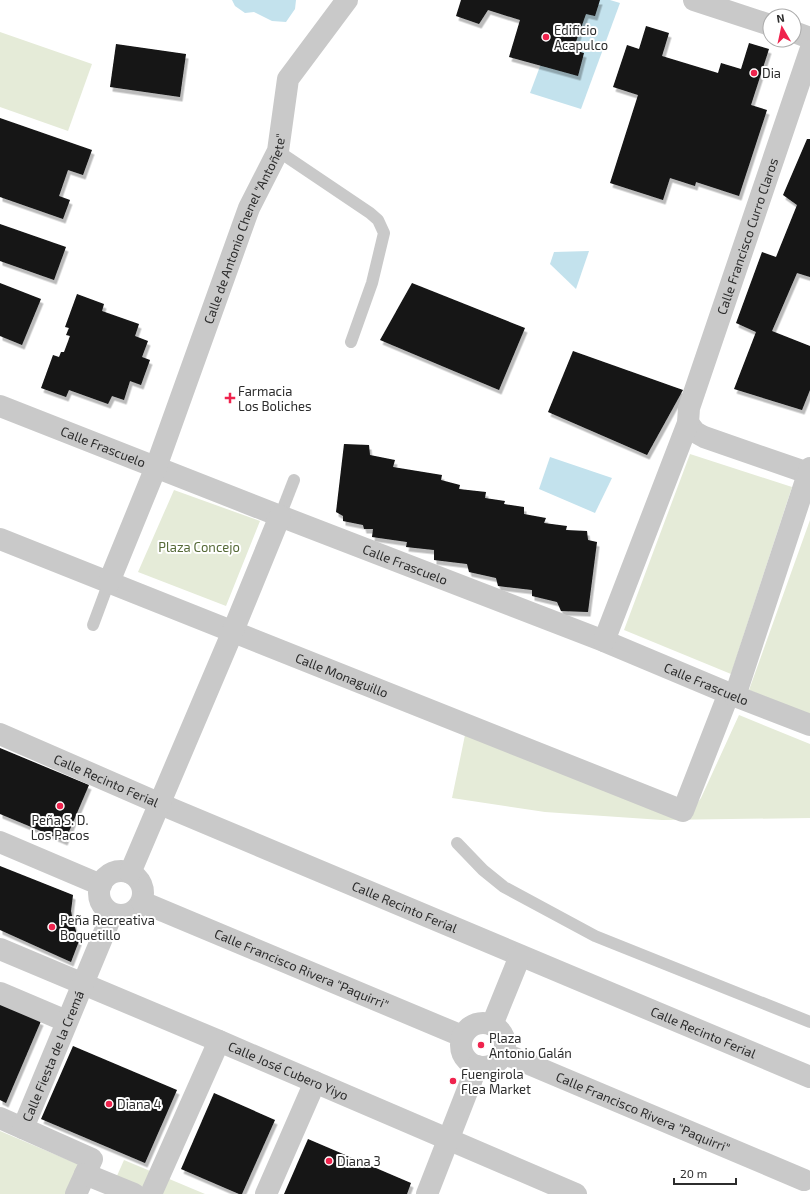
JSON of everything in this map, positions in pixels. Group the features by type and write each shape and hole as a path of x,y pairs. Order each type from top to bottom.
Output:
{"street":[{"name":"Calle de Antonio Chenel \"Antoñete\"","path":"109,582 156,467 249,208 278,151 288,79 347,0"},
{"path":"694,0 762,22"},
{"name":"Calle Francisco Curro Claros","path":"604,641 688,423 688,408 810,51"},
{"name":"Calle Frascuelo","path":"0,406 604,641 810,725"},
{"path":"688,423 695,432 704,437 809,470 732,694"},
{"path":"130,873 233,631 280,516"},
{"name":"Calle Monaguillo","path":"0,539 683,811 732,694"},
{"name":"Calle Recinto Ferial","path":"0,734 160,804 810,1077"},
{"path":"0,842 101,884"},
{"path":"116,872 130,873 136,877 143,888 142,902 138,908 126,915 119,916 112,914 106,910 99,898 101,884 110,874 116,872"},
{"name":"Calle Francisco Rivera \"Paquirri\"","path":"142,902 462,1036"},
{"name":"Calle Fiesta de la Cremá","path":"23,1128 66,1021 112,914"},
{"name":"Calle José Cubero Yiyo","path":"0,949 576,1194"},
{"path":"492,1025 520,956"},
{"path":"0,993 66,1021"},
{"path":"485,1022 492,1025 502,1034 505,1047 500,1059 494,1064 487,1066 477,1066 468,1061 463,1056 461,1050 460,1042 462,1036 471,1025 485,1022"},
{"path":"152,1194 219,1041"},
{"name":"Calle Francisco Rivera \"Paquirri\"","path":"503,1053 805,1182"},
{"path":"427,1194 477,1066"},
{"path":"266,1194 315,1082"},
{"path":"0,1118 92,1159 76,1194"},
{"path":"85,1174 134,1194"}],"lane":[{"path":"278,151 370,213 378,220 384,232 372,283 351,342"},
{"path":"280,516 294,480"},
{"path":"93,625 109,582"},
{"path":"457,844 482,870 504,887 595,936 810,1022"}],"green space":[{"path":"0,32 92,64 68,131 0,107"},
{"path":"690,454 792,487 731,674 624,630"},
{"name":"Plaza Concejo","path":"174,490 260,521 226,606 138,572"},
{"path":"810,520 810,715 749,690"},
{"path":"739,715 810,744 810,818 662,820 545,812 452,798 465,735 688,815 701,798"},
{"path":"0,1131 80,1165 67,1194 0,1194"},
{"path":"124,1160 205,1194 109,1194"}],"water":[{"path":"232,0 296,0 295,9 286,22 272,21 254,12 245,13 235,6"},
{"path":"565,0 610,0 620,3 581,109 530,93"},
{"path":"589,251 576,289 550,264 554,252"},
{"path":"550,457 612,478 595,513 539,489"}],"building":[{"name":"Edificio Acapulco","path":"461,0 600,0 595,16 586,14 573,50 584,53 578,76 509,57 520,20 488,10 479,24 456,16"},
{"path":"646,26 669,33 662,56 718,73 721,63 741,69 749,43 769,49 751,105 767,110 739,196 696,182 695,186 670,178 663,200 610,183 638,95 613,87 627,45 639,49"},
{"path":"116,44 186,54 180,97 110,87"},
{"path":"0,118 92,150 83,175 68,170 59,196 70,200 63,219 0,197"},
{"path":"807,139 810,139 810,277 797,273 772,331 810,346 810,390 802,410 734,389 756,332 736,323 762,252 776,257 797,205 783,195"},
{"path":"0,224 66,247 54,280 0,261"},
{"path":"0,283 41,299 22,345 0,336"},
{"path":"412,283 525,328 499,390 380,340"},
{"path":"77,294 104,304 102,311 139,324 135,336 148,341 142,357 150,360 141,385 130,381 124,400 112,396 108,404 69,390 66,397 41,388 53,355 59,357 61,352 64,352 70,336 66,335 69,328 65,327"},
{"path":"573,351 683,390 647,455 548,412"},
{"path":"344,444 369,445 370,455 395,460 393,467 442,475 441,480 460,485 459,489 486,492 485,498 505,501 504,504 524,507 524,514 546,518 544,523 567,526 566,530 587,531 588,540 597,542 588,612 561,611 557,602 532,596 532,590 498,586 496,578 469,572 467,564 434,560 434,550 406,547 407,542 372,537 373,529 364,529 363,525 343,521 343,516 336,512"},
{"path":"0,748 89,785 65,841 0,814"},
{"path":"0,866 73,895 71,911 79,941 71,962 0,930"},
{"path":"0,1004 41,1021 6,1103 0,1100"},
{"name":"Diana 4","path":"73,1046 177,1090 145,1163 41,1119"},
{"path":"214,1093 275,1120 242,1194 181,1169"},
{"name":"Diana 3","path":"308,1139 411,1183 407,1194 284,1194"}],"place":[{"name":"Edificio Acapulco","path":"546,37"},
{"name":"Dia","path":"754,73"},
{"name":"Farmacia Los Boliches","path":"230,398"},
{"name":"Peña S. D. Los Pacos","path":"60,806"},
{"name":"Peña Recreativa Boquetillo","path":"52,927"},
{"name":"Plaza Antonio Galán","path":"481,1045"},
{"name":"Fuengirola Flea Market","path":"453,1081"},
{"name":"Diana 4","path":"109,1104"},
{"name":"Diana 3","path":"329,1161"}]}
